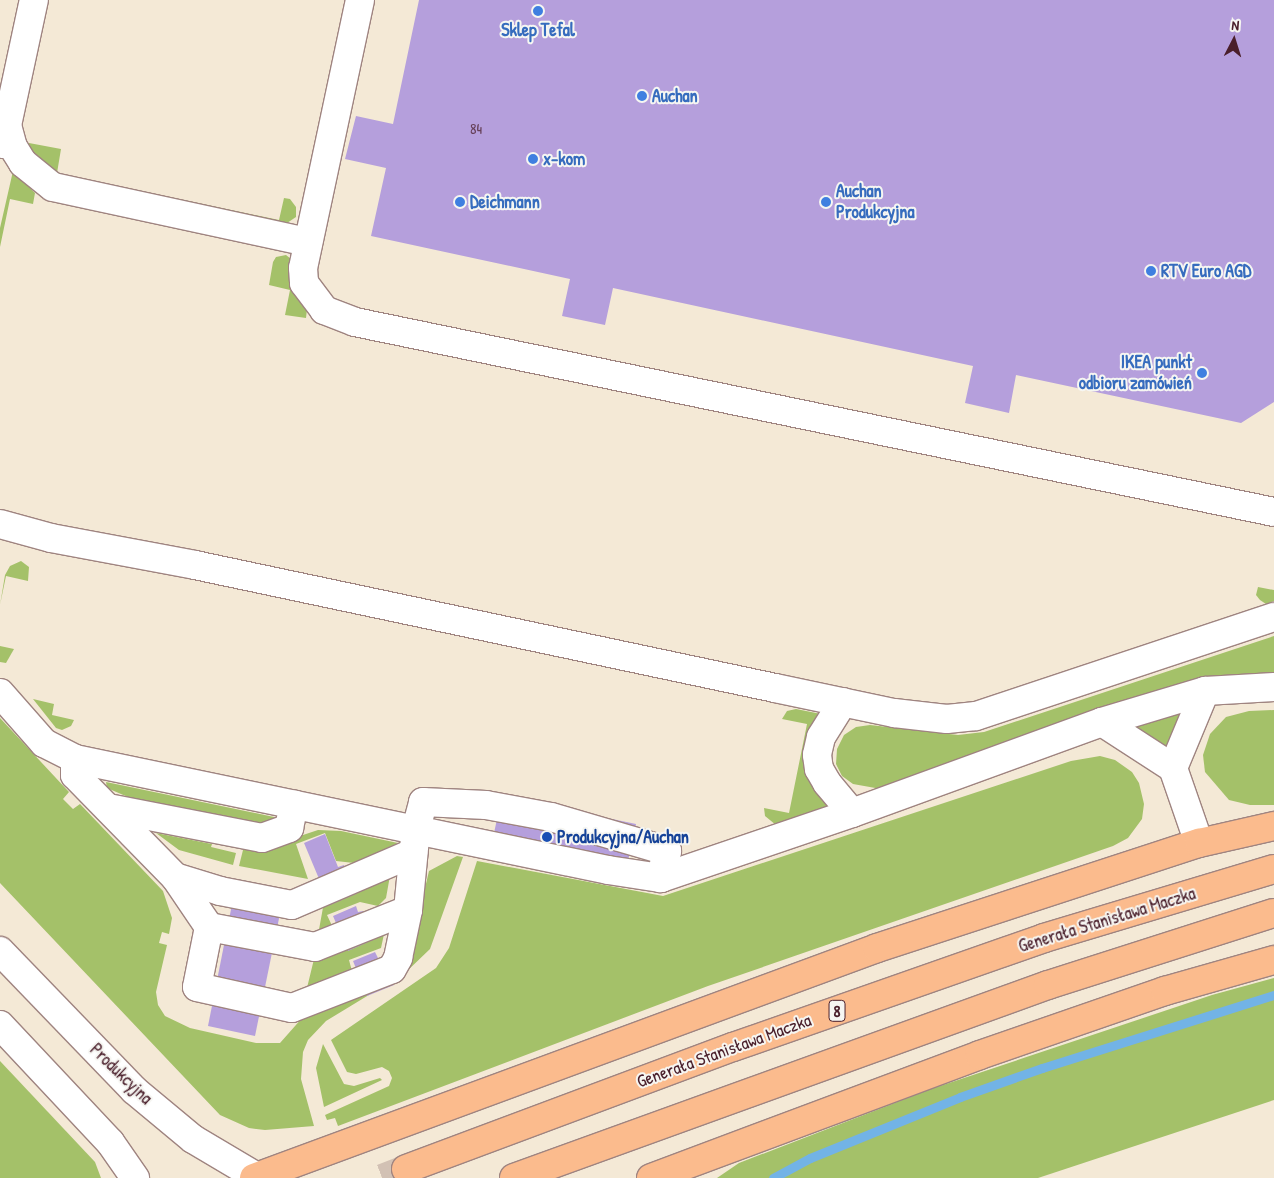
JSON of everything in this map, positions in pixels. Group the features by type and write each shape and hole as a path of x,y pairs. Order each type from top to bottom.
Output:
{"main road":[{"path":"257,1178 877,948 1199,843 1274,826"},
{"name":"Generała Stanisława Maczka","path":"406,1169 733,1047 1035,941 1274,869"},
{"path":"514,1178 1048,985 1274,913"},
{"path":"651,1178 980,1055 1166,991 1274,960"}],"street":[{"path":"0,155 34,0"},
{"path":"360,0 303,268 304,283 324,310 355,322 1274,512"},
{"path":"7,125 13,147 23,163 52,187 308,242"},
{"path":"2,531 843,702 919,717 947,719 976,716 1274,617"},
{"path":"0,693 44,743 75,759 294,805 415,841 661,878 852,813 1102,722 1205,691 1274,687"},
{"path":"1173,768 1205,691"},
{"path":"843,702 820,737 817,755 819,769 852,813"},
{"path":"1102,722 1173,768 1199,843"},
{"path":"75,759 75,775 175,876 209,926 315,947 408,910"},
{"path":"209,926 197,987 292,1008 392,969 400,952 408,910 415,841 423,802 486,805 551,817 666,851 661,878"},
{"path":"108,808 262,838 289,828 294,805"},
{"path":"175,876 220,890 292,906 415,841"},
{"name":"Produkcyjna","path":"0,951 134,1090 193,1139 257,1178"},
{"path":"0,1025 110,1142 135,1178"}],"green space":[{"path":"29,143 61,149 57,173 279,220 284,198 290,199 296,207 296,217 284,225 63,177 40,165 28,147"},
{"path":"13,171 35,193 33,204 10,199 0,247 0,228"},
{"path":"286,255 291,259 307,309 306,318 285,315 290,290 269,285 273,262 276,257"},
{"path":"21,561 29,567 28,581 6,576 0,605 5,575 10,566"},
{"path":"1258,587 1274,590 1274,601 1266,604 1260,600 1256,595"},
{"path":"1274,636 1274,672 1184,682 881,789 853,784 842,776 836,764 837,749 844,735 856,727 870,725 958,735 984,732"},
{"path":"0,646 14,649 6,663 0,662"},
{"path":"33,699 54,704 52,715 74,720 71,726 62,730 56,728"},
{"path":"1184,706 1167,756 1125,725"},
{"path":"796,709 826,715 832,806 776,825 765,816 764,808 789,813 807,724 782,719 787,711"},
{"path":"1274,710 1274,805 1250,805 1229,800 1205,772 1203,755 1210,734 1226,717 1249,711"},
{"path":"0,718 69,792 63,799 73,809 80,804 163,891 172,918 169,934 162,932 159,943 167,945 156,992 158,1005 165,1016 190,1028 256,1043 280,1043 303,1017 409,956 429,871 457,856 463,857 430,949 405,973 326,1021 308,1040 303,1052 301,1079 314,1126 265,1130 249,1128 220,1115 0,883"},
{"path":"1100,756 1115,760 1132,772 1139,783 1144,804 1142,819 1128,838 1113,846 708,986 338,1126 335,1118 327,1120 325,1115 389,1086 392,1078 389,1071 382,1067 356,1074 347,1072 331,1040 436,968 449,948 477,861 663,896 1071,761"},
{"path":"106,782 276,818 263,823 246,824 135,800 107,788"},
{"path":"318,830 341,831 398,843 354,863 336,861 325,833 296,844 308,879 239,866 244,846 294,838"},
{"path":"156,833 212,844 211,847 236,853 233,865 179,850"},
{"path":"391,870 386,898 378,906 360,902 327,915 334,930 318,935 324,902"},
{"path":"386,925 381,948 349,960 353,975 306,992 314,959"},
{"path":"1274,978 1274,1100 1038,1178 717,1178 739,1163 931,1089 1212,995"},
{"path":"323,1044 344,1084 354,1086 380,1078 382,1080 324,1107 316,1068"},
{"path":"0,1061 95,1162 101,1178 0,1178"}],"building":[{"name":"Auchan Produkcyjna","path":"419,0 1274,0 1274,402 1241,423 1016,375 1009,413 965,403 973,366 613,288 605,325 562,316 570,279 371,236 386,168 345,159 356,116 393,124"},
{"path":"502,796 636,824 628,861 494,833"},
{"path":"325,834 338,867 344,865 356,894 330,905 304,843"},
{"path":"237,879 285,889 255,1036 208,1026"},
{"path":"356,906 358,912 363,911 375,939 348,951 333,916"},
{"path":"375,952 378,958 383,957 394,985 367,996 353,961"}],"waterway":[{"path":"773,1178 810,1158 960,1097 1042,1068 1274,995"}],"tunnel":[{"path":"382,1178 406,1169"}],"place":[{"name":"Sklep Tefal","path":"538,11"},
{"name":"Auchan","path":"642,96"},
{"name":"x-kom","path":"533,159"},
{"name":"Deichmann","path":"460,202"},
{"name":"Auchan Produkcyjna","path":"826,202"},
{"name":"RTV Euro AGD","path":"1151,271"},
{"name":"IKEA punkt odbioru zamówień","path":"1202,373"},
{"name":"Produkcyjna/Auchan","path":"547,837"}]}
